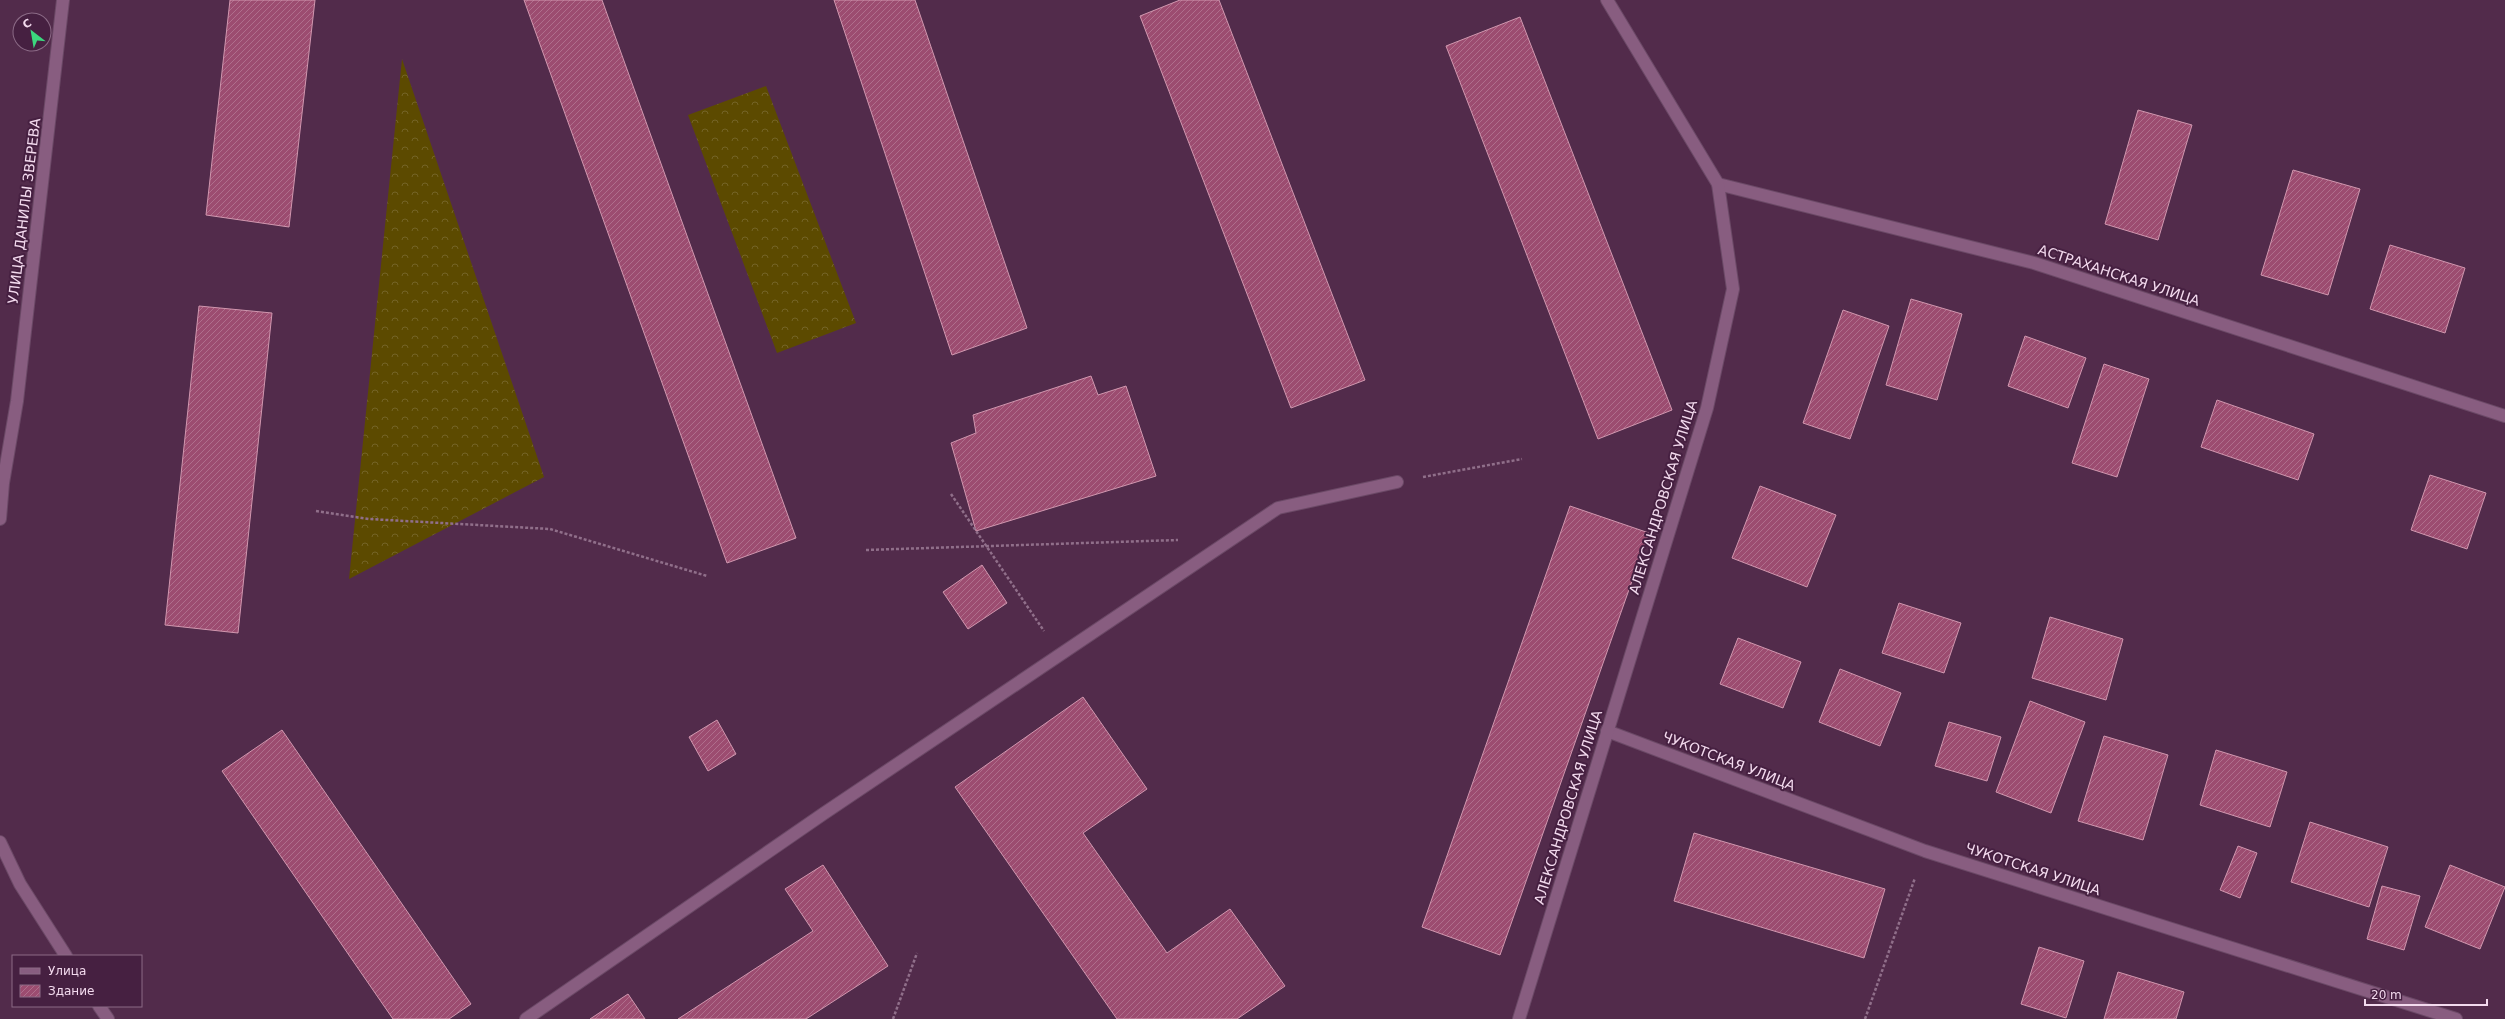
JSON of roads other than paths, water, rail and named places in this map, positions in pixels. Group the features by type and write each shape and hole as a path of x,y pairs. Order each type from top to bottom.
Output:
{"street":[{"name":"УЛИЦА ДАНИЛЫ ЗВЕРЕВА","path":"0,519 3,483 17,401 63,0"},
{"name":"АЛЕКСАНДРОВСКАЯ УЛИЦА","path":"1519,1019 1707,408 1734,289 1718,184 1607,0"},
{"name":"АСТРАХАНСКАЯ УЛИЦА","path":"1718,184 2034,263 2505,416"},
{"path":"526,1019 1060,654 1278,508 1397,482"},
{"name":"ЧУКОТСКАЯ УЛИЦА","path":"1607,731 1925,851 2456,1019"},
{"path":"0,842 20,884 65,955"},
{"path":"100,1007 108,1019"}]}
